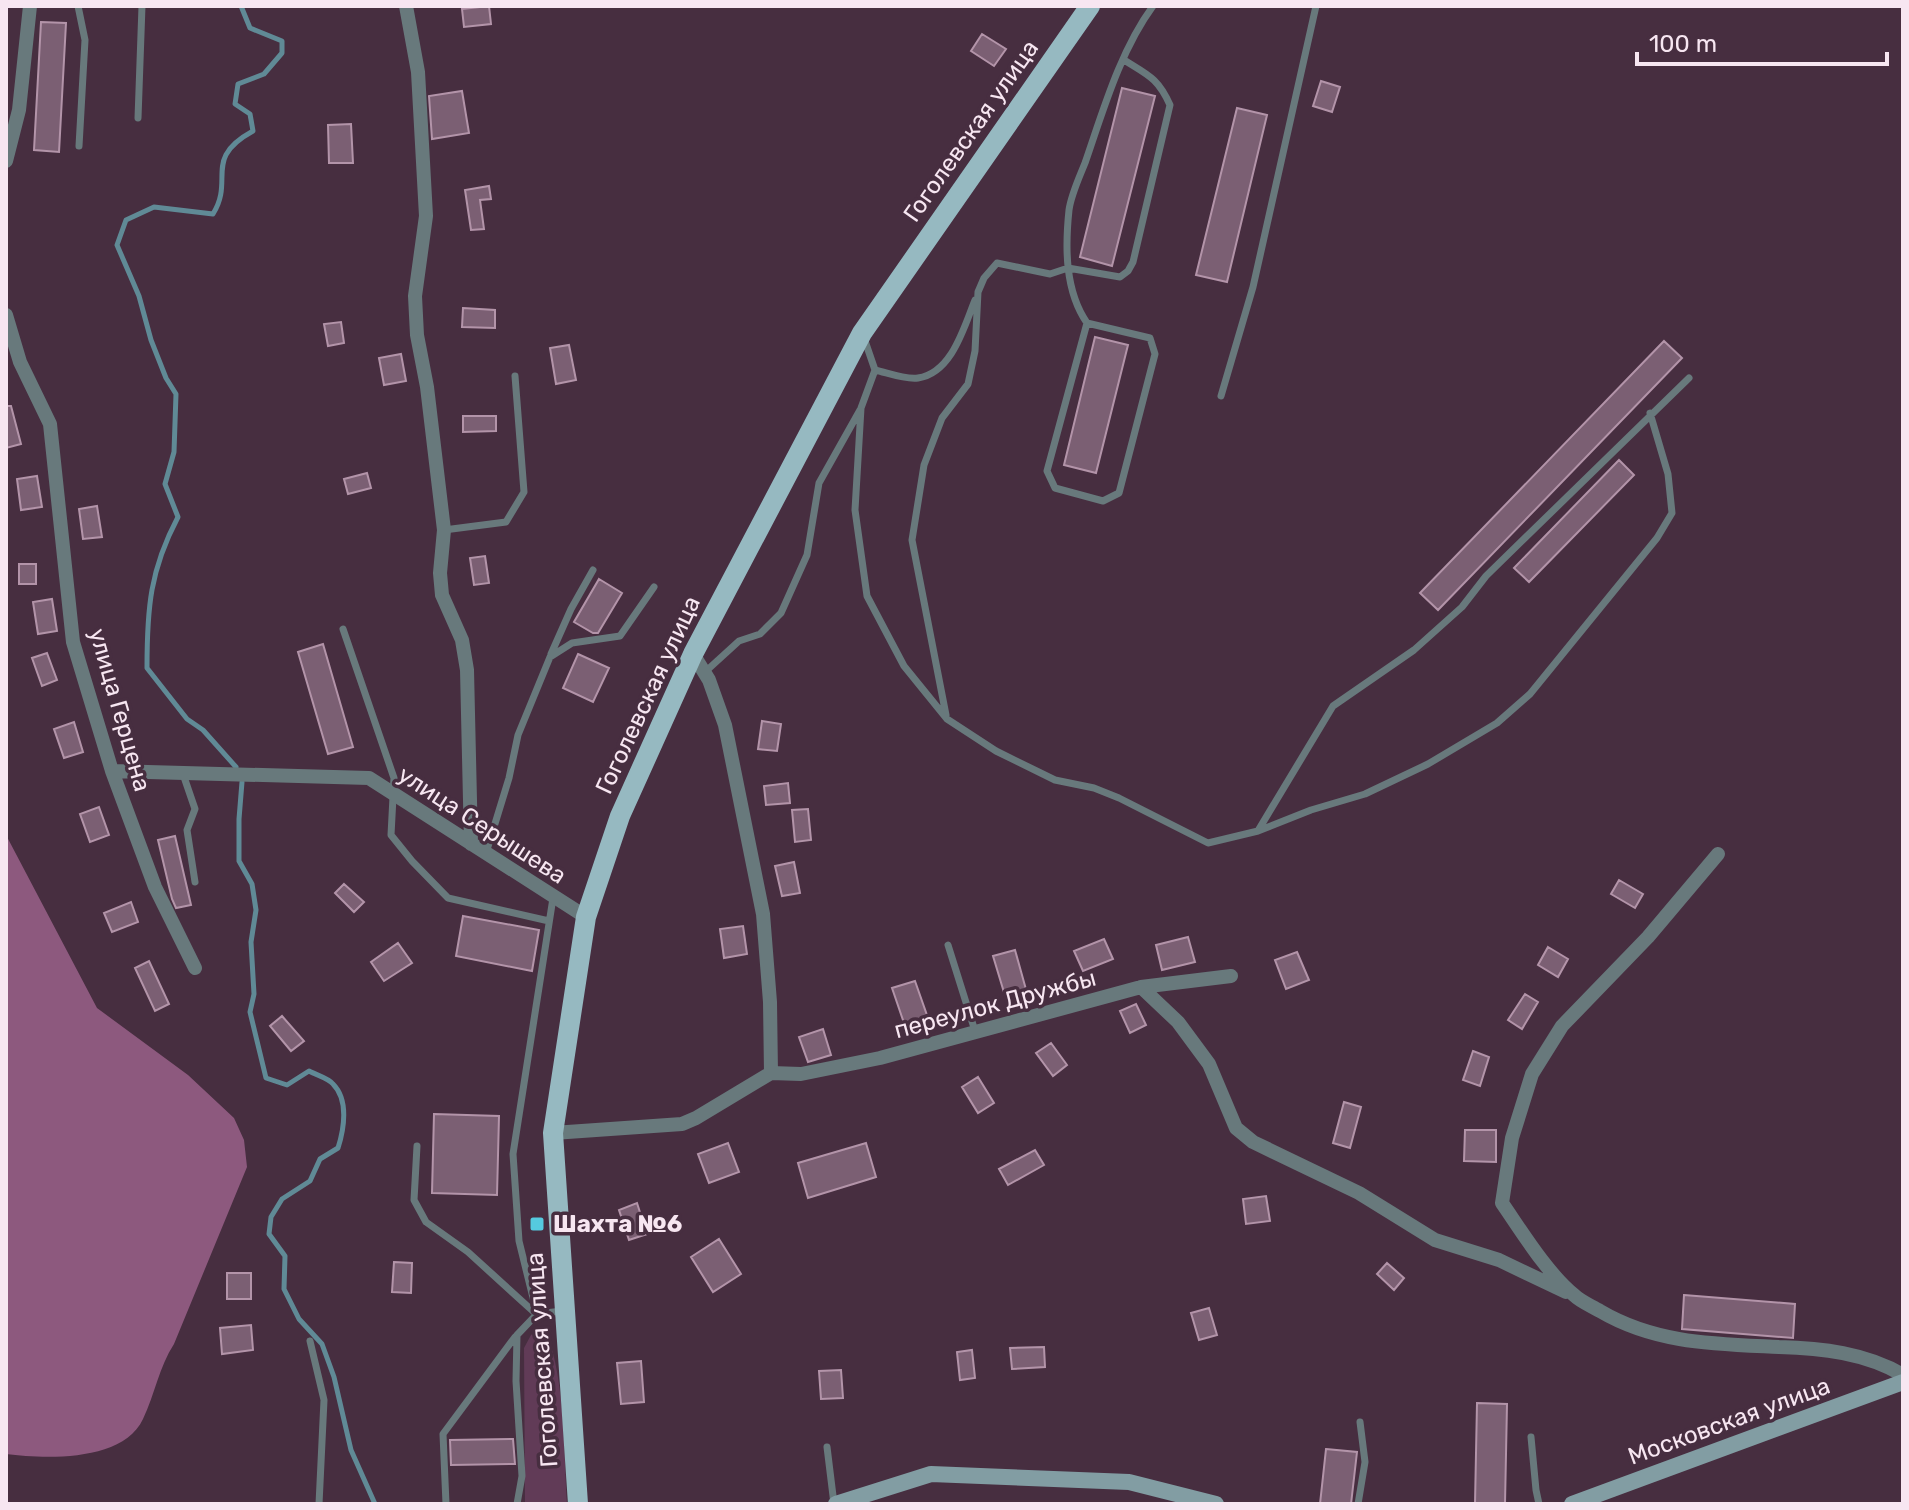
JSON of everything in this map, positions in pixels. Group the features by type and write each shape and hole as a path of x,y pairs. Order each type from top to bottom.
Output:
{"main road":[{"name":"Гоголевская улица","path":"578,1504 553,1133 586,917 620,816 693,654 862,333 1090,6"}],"street":[{"path":"6,161 19,110 30,6"},
{"path":"406,6 418,72 426,216 415,296 417,335 427,387 444,530 440,573 442,595 462,640 467,670 471,844"},
{"name":"улица Герцена","path":"6,315 20,362 50,424 73,642 112,771 155,887 195,968"},
{"path":"693,654 705,672 725,725 763,914 770,1002 771,1073"},
{"name":"улица Серышева","path":"112,771 369,778 586,917"},
{"path":"1574,1296 1538,1254 1502,1203 1512,1138 1532,1074 1562,1026 1648,937 1718,854"},
{"name":"переулок Дружбы","path":"553,1133 682,1124 771,1073 801,1074 880,1058 1141,987 1231,976"},
{"path":"1141,987 1178,1022 1209,1064 1236,1128 1253,1142 1359,1193 1435,1240 1499,1260 1614,1319 1666,1338 1696,1343 1815,1348 1864,1358 1903,1375"},
{"name":"Московская улица","path":"1572,1504 1903,1382"},
{"path":"835,1504 931,1474 1129,1482 1216,1504"}],"lane":[{"path":"78,6 85,40 79,146"},
{"path":"138,118 142,6"},
{"path":"1087,323 1047,471 1055,488 1103,501 1119,493 1155,354 1150,338 1087,323 1077,309 1068,268 1070,207 1137,27 1153,6"},
{"path":"1221,396 1253,287 1316,6"},
{"path":"875,370 916,379 934,373 957,345 984,278 997,263 1050,274 1068,268 1120,277 1128,271 1133,262 1170,105 1162,87 1124,60"},
{"path":"947,719 912,540 924,465 942,418 968,384 975,351 978,292"},
{"path":"705,672 739,641 760,634 781,613 807,555 819,483 861,408 875,370 862,333"},
{"path":"444,530 506,522 524,492 515,376"},
{"path":"1258,831 1333,706 1414,650 1462,607 1486,576 1689,378"},
{"path":"861,408 855,510 867,596 904,666 947,719 996,751 1055,780 1094,788 1119,798 1208,843 1258,831 1365,794 1428,764 1497,723 1530,694 1657,538 1672,513 1668,474 1650,413"},
{"path":"486,853 509,778 518,735 571,609 593,570"},
{"path":"550,657 572,643 620,636 654,587"},
{"path":"343,629 394,778 391,835 448,898 549,921"},
{"path":"182,772 195,809 187,830 195,882"},
{"path":"537,1314 519,1241 513,1154 554,896"},
{"path":"948,945 975,1031"},
{"path":"417,1146 414,1200 426,1222 468,1252 537,1314"},
{"path":"446,1504 443,1434 517,1335 537,1314 564,1311"},
{"path":"517,1335 516,1381 522,1476 517,1504"},
{"path":"310,1341 324,1400 319,1504"},
{"path":"1358,1504 1365,1462 1360,1422"},
{"path":"1531,1437 1539,1504"},
{"path":"827,1447 835,1504"}],"shaded area":[{"path":"6,835 97,1008 188,1075 234,1118 244,1140 247,1167 143,1419 133,1433 119,1443 82,1454 41,1457 6,1454"},
{"path":"538,1330 547,1334 557,1373 563,1418 567,1504 525,1504 524,1348 531,1335"}],"building":[{"path":"489,6 491,24 464,27 462,9"},
{"path":"41,22 66,23 59,152 34,150"},
{"path":"982,34 1006,49 994,66 971,51"},
{"path":"1321,81 1340,87 1332,112 1313,106"},
{"path":"1122,88 1155,96 1112,266 1080,257"},
{"path":"462,91 469,133 432,139 429,96"},
{"path":"1237,108 1267,115 1227,282 1196,275"},
{"path":"351,124 353,163 329,163 328,125"},
{"path":"489,186 491,199 480,200 484,229 471,230 465,190"},
{"path":"463,308 495,310 495,328 462,327"},
{"path":"341,322 344,343 328,346 324,324"},
{"path":"1095,337 1128,345 1096,473 1064,465"},
{"path":"1664,341 1682,358 1438,610 1420,593"},
{"path":"569,345 576,380 556,384 550,348"},
{"path":"401,354 406,381 384,385 379,358"},
{"path":"6,406 11,406 21,444 6,448"},
{"path":"463,416 496,416 496,431 463,432"},
{"path":"1619,460 1634,475 1529,582 1514,568"},
{"path":"367,473 371,488 348,494 344,479"},
{"path":"37,476 42,507 21,510 17,479"},
{"path":"97,506 102,537 83,539 79,509"},
{"path":"485,556 489,583 474,585 470,558"},
{"path":"19,564 36,564 36,584 19,584"},
{"path":"599,579 622,593 598,633 593,633 574,622"},
{"path":"52,599 57,631 38,634 33,602"},
{"path":"323,644 353,747 328,754 298,652"},
{"path":"47,653 57,680 42,686 32,658"},
{"path":"578,654 609,668 593,702 563,688"},
{"path":"762,721 781,724 777,751 758,749"},
{"path":"74,722 83,752 64,758 54,729"},
{"path":"788,783 790,803 766,805 764,786"},
{"path":"99,807 109,835 90,842 80,814"},
{"path":"808,809 811,840 795,842 792,810"},
{"path":"175,836 191,905 176,908 158,840"},
{"path":"794,862 800,893 782,896 775,866"},
{"path":"1619,880 1643,894 1635,908 1611,894"},
{"path":"344,884 364,902 354,912 335,893"},
{"path":"131,902 138,922 112,932 104,913"},
{"path":"463,916 539,930 532,971 456,956"},
{"path":"743,926 747,954 724,958 720,929"},
{"path":"1188,937 1195,962 1162,970 1156,945"},
{"path":"1104,939 1113,959 1083,971 1074,951"},
{"path":"398,943 412,963 384,981 371,962"},
{"path":"1548,947 1568,959 1558,977 1538,965"},
{"path":"1015,950 1027,993 1006,999 993,956"},
{"path":"1297,952 1309,980 1286,989 1275,960"},
{"path":"149,961 169,1004 155,1011 135,968"},
{"path":"915,981 928,1018 905,1026 892,988"},
{"path":"1525,994 1538,1002 1522,1029 1508,1020"},
{"path":"1136,1004 1146,1025 1130,1033 1120,1011"},
{"path":"282,1016 304,1041 291,1051 270,1026"},
{"path":"823,1029 831,1055 808,1062 799,1037"},
{"path":"1051,1043 1067,1065 1053,1076 1036,1053"},
{"path":"1473,1051 1489,1057 1480,1086 1463,1080"},
{"path":"978,1077 994,1103 978,1113 962,1087"},
{"path":"1344,1102 1361,1107 1350,1148 1333,1143"},
{"path":"434,1114 499,1116 497,1195 432,1193"},
{"path":"1465,1130 1496,1130 1496,1162 1464,1161"},
{"path":"728,1143 739,1172 709,1183 698,1154"},
{"path":"866,1143 876,1177 808,1198 798,1163"},
{"path":"1035,1150 1044,1165 1008,1185 999,1169"},
{"path":"1266,1196 1270,1221 1246,1224 1243,1199"},
{"path":"637,1203 647,1234 629,1240 619,1210"},
{"path":"719,1239 741,1274 713,1292 691,1257"},
{"path":"394,1262 412,1263 411,1293 392,1292"},
{"path":"1387,1263 1404,1278 1394,1290 1377,1274"},
{"path":"227,1273 251,1273 251,1299 227,1299"},
{"path":"1684,1295 1795,1304 1793,1338 1682,1329"},
{"path":"1209,1308 1217,1335 1199,1340 1191,1313"},
{"path":"251,1325 253,1350 222,1354 220,1328"},
{"path":"1044,1347 1045,1367 1012,1369 1010,1348"},
{"path":"972,1350 975,1378 960,1380 957,1352"},
{"path":"641,1361 644,1402 621,1404 617,1363"},
{"path":"841,1370 843,1398 821,1399 819,1371"},
{"path":"1477,1403 1507,1404 1505,1504 1475,1504"},
{"path":"513,1439 515,1464 451,1465 450,1440"},
{"path":"1326,1449 1357,1452 1351,1504 1320,1504"}],"waterway":[{"path":"236,767 203,730 187,719 147,668 152,590 161,555 178,517 165,484 174,452 176,394 166,378 139,296 117,245 126,220 154,207 213,214 219,202 222,170 228,151 253,131 250,114 235,104 238,84 264,74 282,53 282,41 250,28 241,6"},
{"path":"242,782 239,861 252,884 256,910 251,942 254,994 250,1012 266,1078 287,1085 309,1071 325,1078 338,1091 344,1115 338,1148 320,1159 310,1181 282,1199 271,1217 269,1234 285,1256 284,1289 299,1319 322,1344 334,1377 351,1450 375,1504"}],"place":[{"name":"Шахта №6","path":"537,1224"}]}
